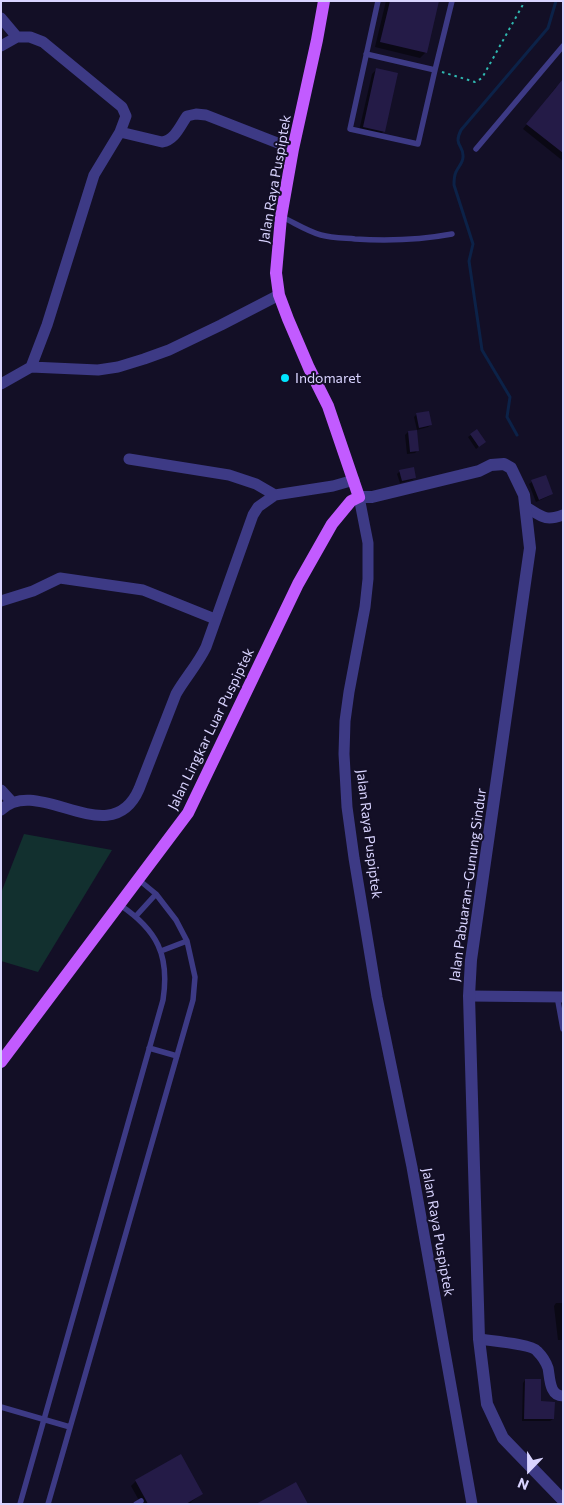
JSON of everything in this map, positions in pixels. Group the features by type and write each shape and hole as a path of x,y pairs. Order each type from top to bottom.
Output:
{"main road":[{"name":"Jalan Raya Puspiptek","path":"324,1 281,216 276,273 279,295 302,352 328,406 359,497"},
{"name":"Jalan Lingkar Luar Puspiptek","path":"1,1062 188,813 298,584 332,524 351,500 359,497"}],"street":[{"path":"1,18 17,37"},
{"path":"1,46 17,37 30,37 42,42 122,107 126,116 120,132 94,175 47,325 31,366"},
{"path":"120,132 162,142 168,141 174,136 187,116 196,114 206,115 294,149"},
{"path":"1,384 31,366 98,370 118,367 169,350 279,295"},
{"path":"129,459 229,475 256,484 275,495"},
{"name":"Jalan Pabuaran–Gunung Sindur","path":"359,497 372,497 396,492 500,464 511,468 524,495 530,548 471,960 469,996 479,1339 487,1404 503,1438 563,1500"},
{"path":"1,810 12,802 35,802 90,814 109,816 120,812 132,803 176,694 202,656 253,515 258,507 275,495 332,486 354,480"},
{"name":"Jalan Raya Puspiptek","path":"359,497 368,543 368,579 365,608 345,721 344,754 347,807 377,997 412,1167 472,1504"},
{"path":"526,507 550,519 563,516"},
{"path":"1,601 60,578 143,590 215,619"},
{"path":"1,790 12,802"},
{"path":"469,996 560,997"},
{"path":"479,1339 527,1346 536,1350 547,1367 554,1393 563,1396"}],"lane":[{"path":"378,1 350,129 418,144 452,1"},
{"path":"476,149 563,46"},
{"path":"366,54 435,70"},
{"path":"281,216 307,230 330,237 402,240 426,239 452,234"},
{"path":"48,1504 193,1000 194,977 187,941 176,920 156,894 139,880"},
{"path":"136,916 156,894"},
{"path":"20,1504 163,1000 166,982 165,965 161,951 149,931 136,916 120,905"},
{"path":"161,951 187,941"},
{"path":"560,997 563,1029"},
{"path":"149,1048 177,1056"},
{"path":"1,1407 70,1427"}],"path":[{"path":"435,70 475,82 482,78 525,1"}],"green space":[{"path":"24,834 112,850 38,972 1,961 1,893"}],"building":[{"path":"390,1 439,1 427,53 380,42"},
{"path":"376,68 398,73 385,132 363,127"},
{"path":"563,79 563,153 526,124"},
{"path":"429,411 432,425 419,428 416,413"},
{"path":"477,429 486,442 479,447 470,434"},
{"path":"417,430 419,451 410,452 408,431"},
{"path":"414,467 416,478 402,481 399,470"},
{"path":"546,475 553,494 539,500 531,480"},
{"path":"525,1379 541,1379 541,1401 555,1402 554,1419 524,1419"},
{"path":"181,1454 203,1494 186,1504 148,1504 135,1480"},
{"path":"296,1482 308,1504 256,1504 287,1487"}],"waterway":[{"path":"517,435 507,417 510,397 482,350 469,261 473,244 454,185 454,178 463,159 463,153 458,142 461,130 548,28 556,1"}],"place":[{"name":"Indomaret","path":"285,378"}]}
